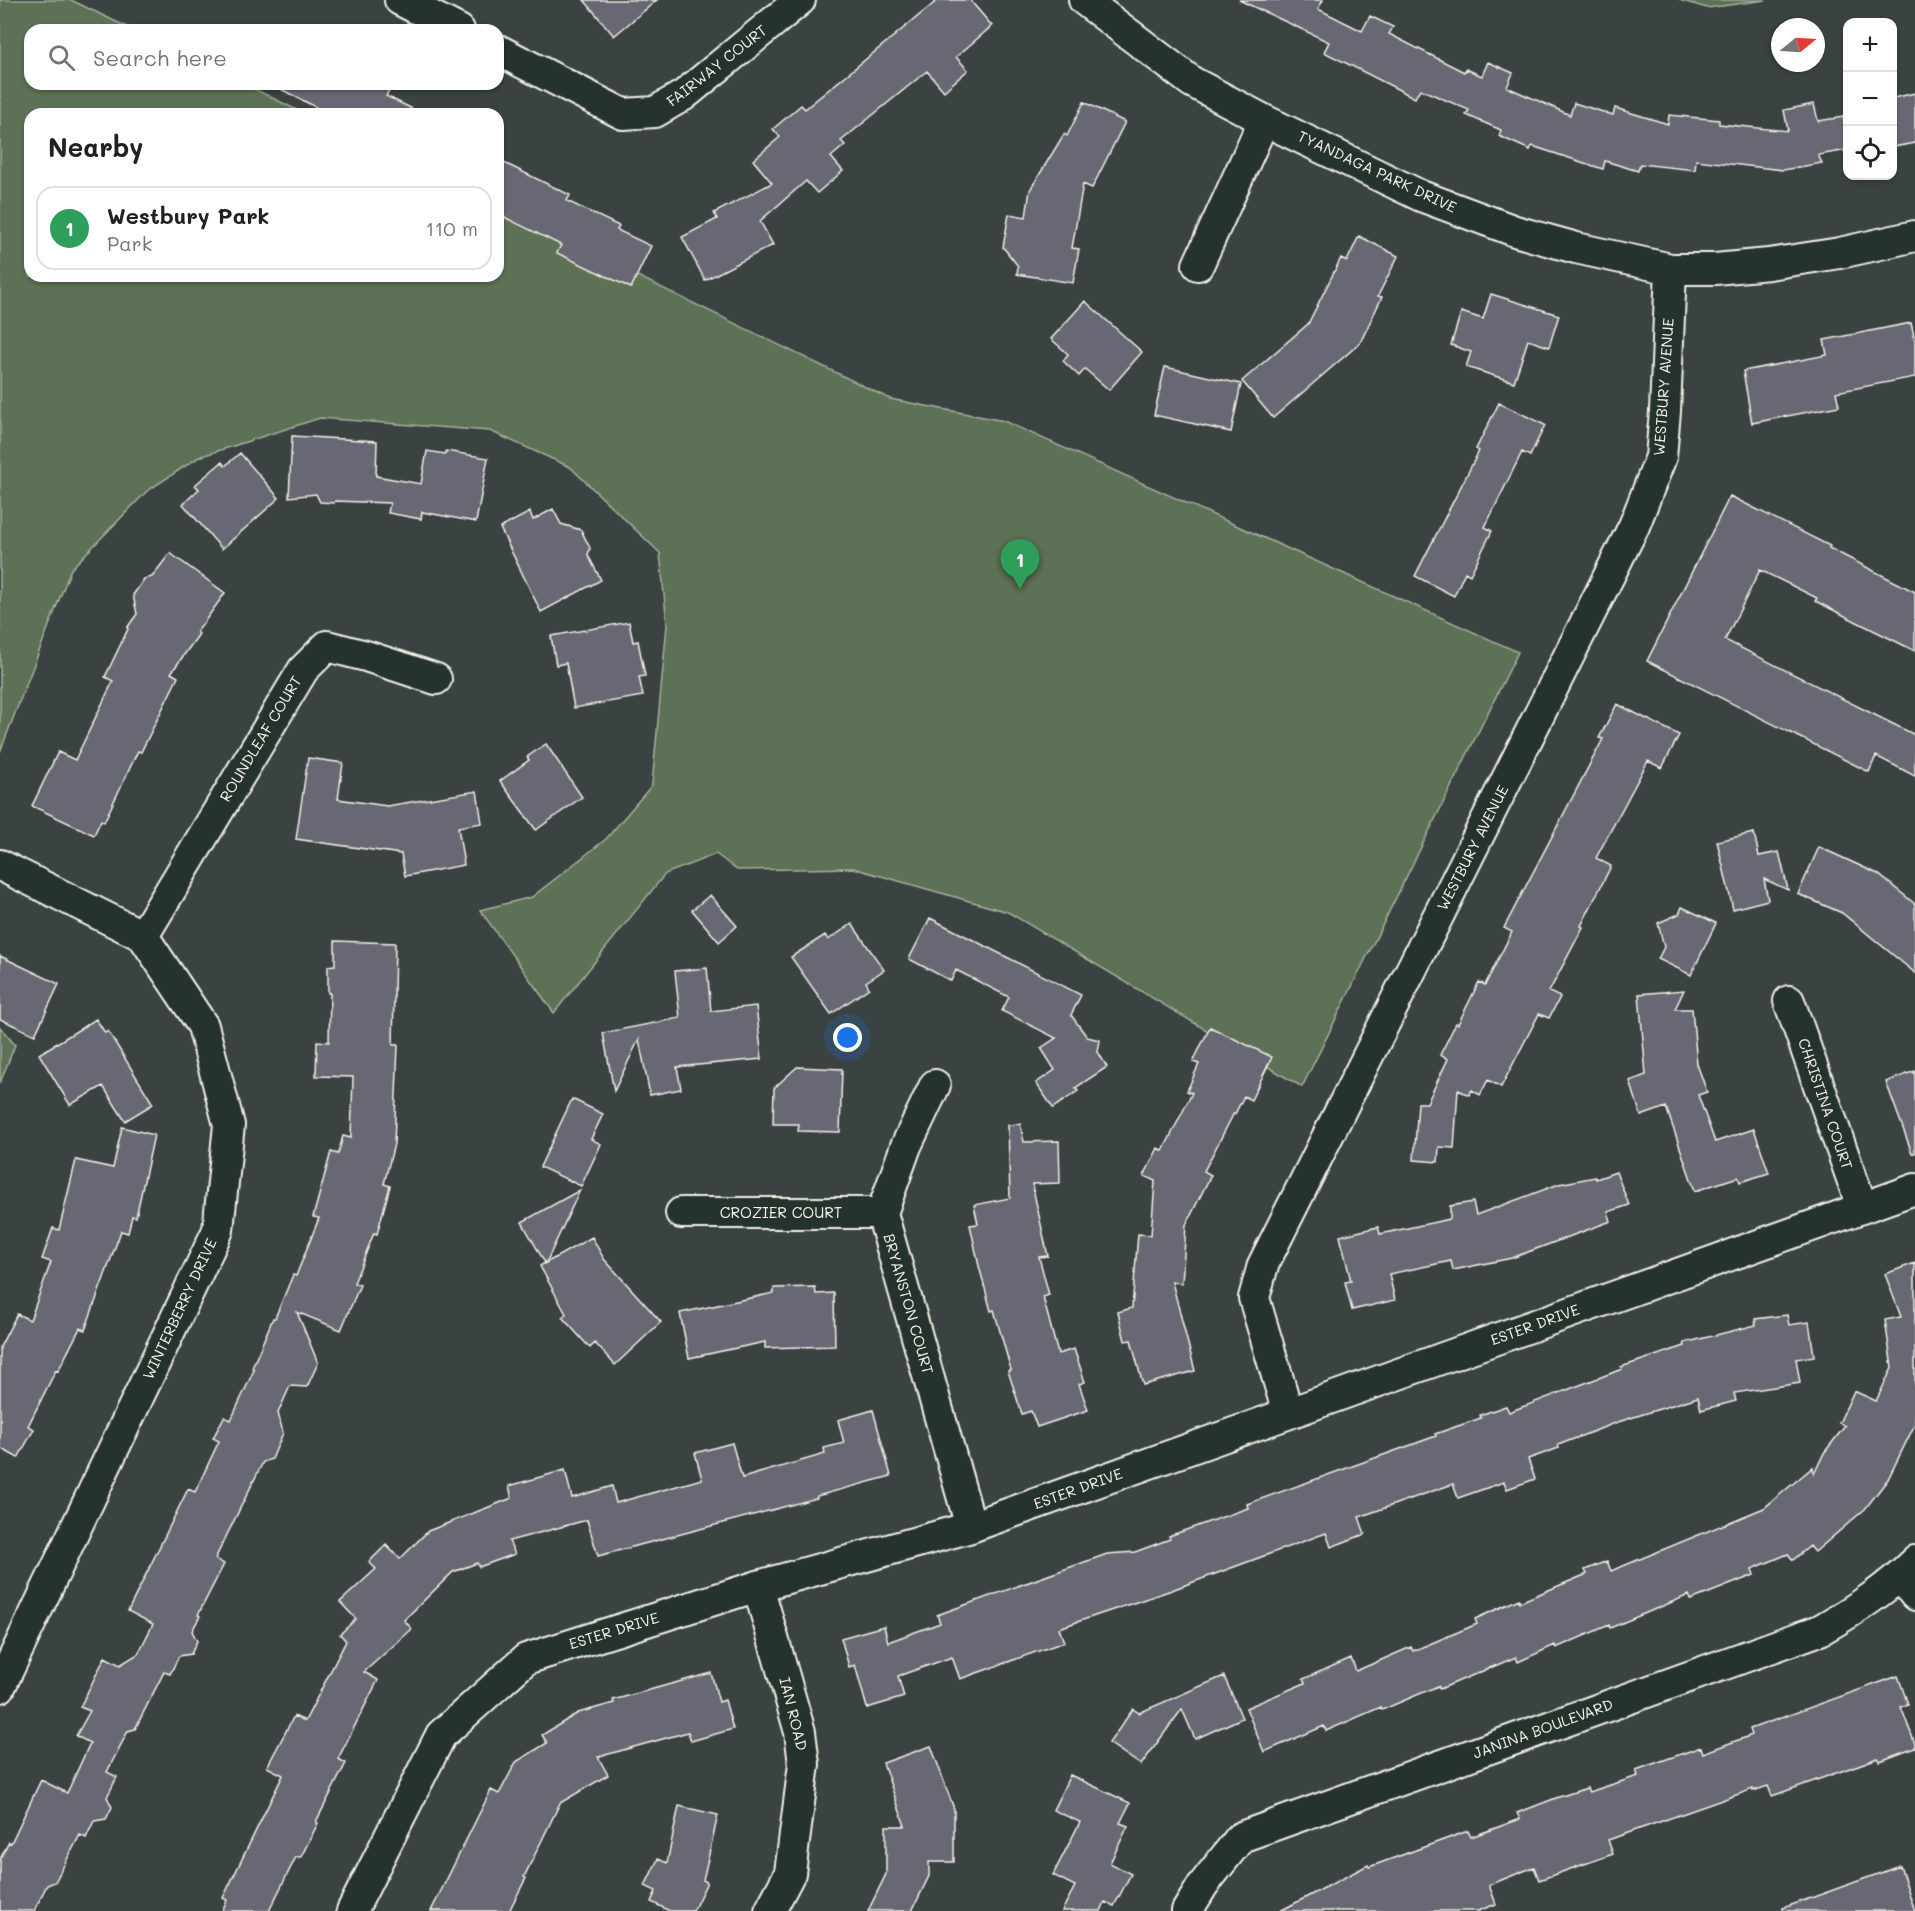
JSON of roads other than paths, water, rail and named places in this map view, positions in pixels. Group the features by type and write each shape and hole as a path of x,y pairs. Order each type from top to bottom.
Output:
{"street":[{"path":"400,0 447,24"},
{"name":"FAIRWAY COURT","path":"504,53 623,114 655,112 684,95 800,0"},
{"name":"TYANDAGA PARK DRIVE","path":"1084,0 1192,82 1264,120 1421,196 1515,231 1595,253 1671,269 1715,269 1769,264 1840,253 1915,236"},
{"path":"1198,265 1264,120"},
{"name":"WESTBURY AVENUE","path":"1288,1413 1254,1298 1263,1265 1634,526 1661,458 1671,269"},
{"name":"ROUNDLEAF COURT","path":"143,936 303,670 327,646 436,679"},
{"name":"WINTERBERRY DRIVE","path":"0,865 143,936 203,1026 229,1125 218,1230 0,1687"},
{"name":"CHRISTINA COURT","path":"1789,1001 1862,1207"},
{"name":"BRYANSTON COURT","path":"935,1085 906,1146 882,1213 971,1527"},
{"name":"ESTER DRIVE","path":"352,1911 441,1735 526,1659 758,1586 971,1527 1915,1189"},
{"name":"CROZIER COURT","path":"681,1213 882,1213"},
{"name":"JANINA BOULEVARD","path":"1187,1911 1203,1885 1241,1837 1820,1630 1910,1577"},
{"name":"IAN ROAD","path":"758,1586 800,1732 804,1764 790,1873 770,1911"}],"place":[{"name":"Westbury Park","path":"1020,589"}]}
